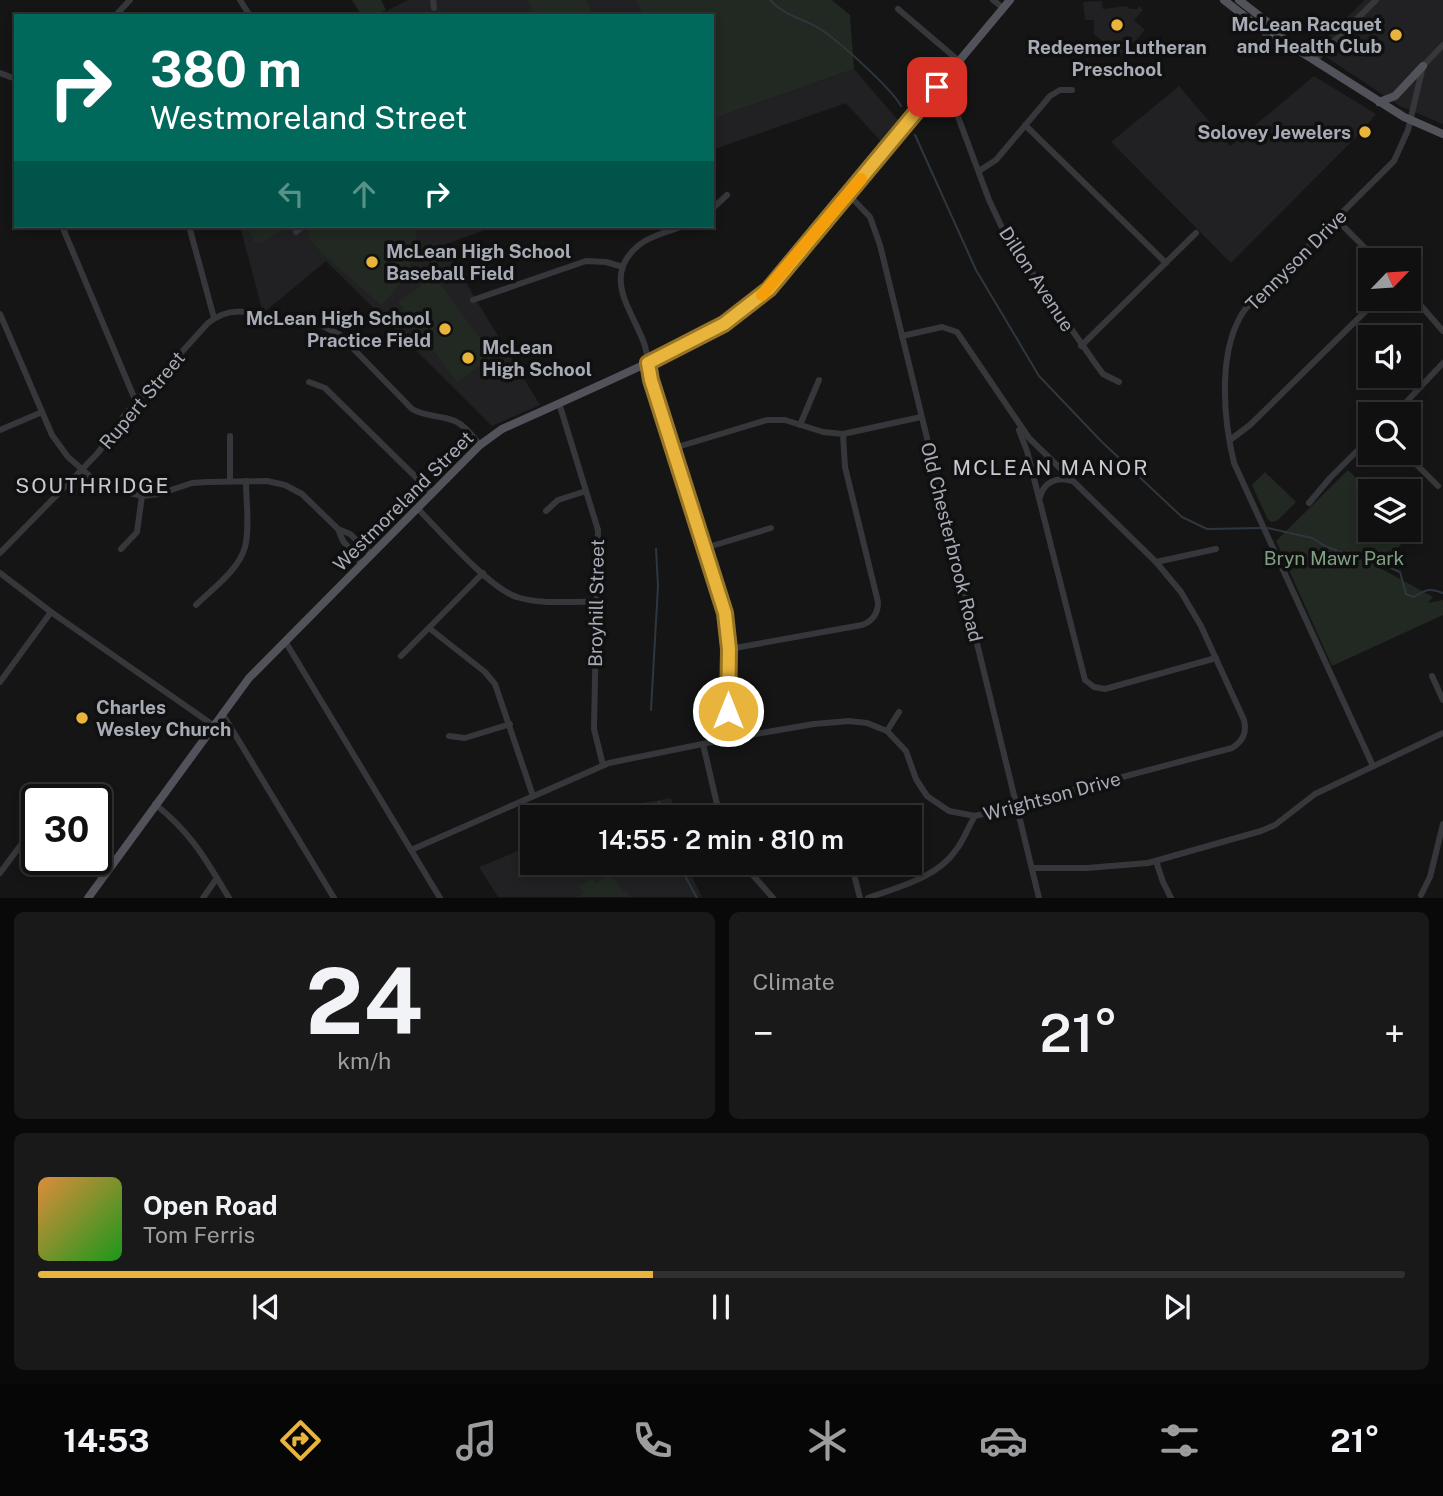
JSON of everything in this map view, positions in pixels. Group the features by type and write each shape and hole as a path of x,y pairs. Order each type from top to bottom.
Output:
{"main road":[{"name":"Westmoreland Street","path":"88,898 250,678 480,445 502,429 648,363 724,324 754,301 773,284 1010,0"},
{"path":"1224,0 1265,32 1287,43 1379,102 1411,121 1443,134"},
{"path":"1240,0 1275,28 1287,43"},
{"path":"1379,102 1395,96 1423,66"}],"street":[{"path":"117,14 130,0"},
{"path":"993,0 1003,8"},
{"path":"1314,61 1376,0"},
{"path":"898,9 958,61"},
{"path":"1423,66 1443,45"},
{"name":"Tennyson Drive","path":"1373,766 1236,468 1230,440 1227,361 1229,341 1236,324 1257,297 1394,161 1411,121 1423,66"},
{"name":"Dillon Avenue","path":"937,87 957,114 1005,234 1081,346 1103,374 1119,382"},
{"path":"979,172 996,160 1055,92 1072,90"},
{"path":"1026,125 1166,263"},
{"name":"Old Chesterbrook Road","path":"848,194 862,207 873,224 1040,898"},
{"path":"714,207 727,195"},
{"path":"1336,219 1365,248"},
{"path":"63,228 136,402"},
{"path":"190,228 214,318 229,312 246,312 268,322"},
{"path":"296,232 301,228"},
{"path":"677,228 654,236 639,245 623,267 621,292 645,344 651,380 725,613 732,738"},
{"path":"1081,346 1196,233"},
{"path":"473,300 586,261 606,262 623,267"},
{"path":"1421,306 1443,331"},
{"path":"1230,440 1269,407 1365,312"},
{"path":"0,314 42,412 60,446 81,470 116,490 142,496 169,492 192,483 276,482 294,489 338,530 343,541 362,564"},
{"name":"Rupert Street","path":"0,553 106,444 119,422 136,402 214,318"},
{"path":"323,326 340,335 412,409 422,414 455,421 480,445"},
{"path":"902,336 942,327 957,332 1029,438 1156,562 1192,609 1216,659 1105,689 1094,687 1083,678 1027,452 1014,419"},
{"path":"1406,402 1443,363"},
{"path":"800,425 819,380"},
{"path":"309,382 325,388 432,493"},
{"name":"Broyhill Street","path":"559,404 598,530 594,729 603,765"},
{"path":"0,430 42,412"},
{"path":"674,448 767,420 785,420 823,432 843,434 921,417"},
{"path":"729,649 862,625 869,622 876,613 878,601 844,460 843,434"},
{"path":"230,436 230,481"},
{"path":"1309,503 1358,450"},
{"path":"1417,465 1438,486"},
{"path":"1040,503 1042,490 1051,481 1062,478 1073,482"},
{"path":"195,605 236,565 242,554 246,539 246,481"},
{"path":"546,511 558,500 586,491"},
{"path":"121,549 137,532 142,496"},
{"path":"417,508 500,589 517,597 543,601 597,602"},
{"path":"705,548 771,528"},
{"path":"338,530 350,534 371,554"},
{"path":"1156,562 1216,549"},
{"path":"0,573 51,612 213,725"},
{"path":"401,656 483,573"},
{"path":"0,682 51,612"},
{"path":"429,628 489,677 499,693 533,796"},
{"path":"285,641 440,898"},
{"name":"Wrightson Drive","path":"868,898 941,867 955,852 975,816 1232,748 1244,735 1244,720 1216,659"},
{"path":"1432,677 1443,700"},
{"path":"887,731 899,712"},
{"path":"222,713 334,898"},
{"path":"411,850 603,765 732,738 849,721 867,723 887,731 906,751 916,779 927,796 949,811 975,816"},
{"path":"449,736 465,738 510,724"},
{"path":"1031,868 1087,868 1156,861 1265,830 1315,794 1443,733"},
{"path":"703,744 717,805"},
{"path":"155,804 186,831 229,898"},
{"path":"1421,895 1430,877 1443,824"},
{"path":"0,873 21,845"},
{"path":"1156,861 1171,898"},
{"path":"752,875 773,898"},
{"path":"854,875 860,898"},
{"path":"203,898 217,878"}],"shaded area":[{"path":"408,0 635,0 643,14 381,14"},
{"path":"1365,0 1443,0 1443,124 1400,106 1314,49"},
{"name":"Redeemer Lutheran Preschool","path":"1102,1 1103,9 1127,6 1137,9 1139,6 1143,10 1134,20 1145,30 1123,55 1118,51 1116,53 1094,34 1094,20 1085,20 1083,2"},
{"path":"854,69 903,126 886,147 846,103 714,149 714,118"},
{"path":"1314,76 1376,114 1231,263 1111,142 1179,86 1230,146"},
{"name":"McLean High School","path":"241,228 490,228 443,245 540,405 492,426 326,261 263,313"},
{"path":"671,798 672,805 631,805"},
{"path":"520,850 520,875 691,875 702,897 498,897 479,867"}],"green space":[{"path":"352,0 381,0 386,10 378,14 361,14"},
{"path":"528,0 586,0 592,14 534,14"},
{"path":"635,0 832,0 850,15 854,69 714,118 714,14 643,14"},
{"path":"248,228 287,228 260,243 254,242"},
{"name":"McLean High School Baseball Field","path":"310,228 416,228 415,248 408,269 381,305 323,254 308,237"},
{"name":"McLean High School Practice Field","path":"434,276 493,356 457,382 398,302"},
{"name":"Bryn Mawr Park","path":"1348,470 1358,480 1358,542 1403,542 1380,568 1433,597 1428,603 1443,600 1443,615 1332,666 1276,541"},
{"path":"1265,472 1296,502 1277,521 1271,522 1267,518 1252,485"},
{"path":"612,875 623,892 626,891 630,897 578,897 583,893 579,886 592,878 596,883"}],"waterway":[{"path":"770,0 781,10 817,27 837,41 875,76 901,106"},
{"path":"915,135 976,270 1039,376 1102,442 1182,517 1207,529 1262,528"},
{"path":"1268,528 1312,538 1345,554 1371,559 1400,572 1406,594 1414,597 1428,590 1443,593"},
{"path":"651,710 658,586 656,549"},
{"path":"685,875 697,898"}],"slow traffic":[{"path":"762,295 861,179"}],"place":[{"name":"Redeemer Lutheran Preschool","path":"1117,25"},
{"name":"McLean Racquet and Health Club","path":"1396,35"},
{"name":"Solovey Jewelers","path":"1365,132"},
{"name":"McLean High School Baseball Field","path":"372,262"},
{"name":"McLean High School Practice Field","path":"445,329"},
{"name":"McLean High School","path":"468,358"},
{"name":"Charles Wesley Church","path":"82,718"}],"district":[{"name":"MCLEAN MANOR","path":"1051,467"},
{"name":"SOUTHRIDGE","path":"93,485"}],"route":[{"path":"728,711 729,649 725,613 651,380 648,363 724,324 769,289 937,87"}]}
